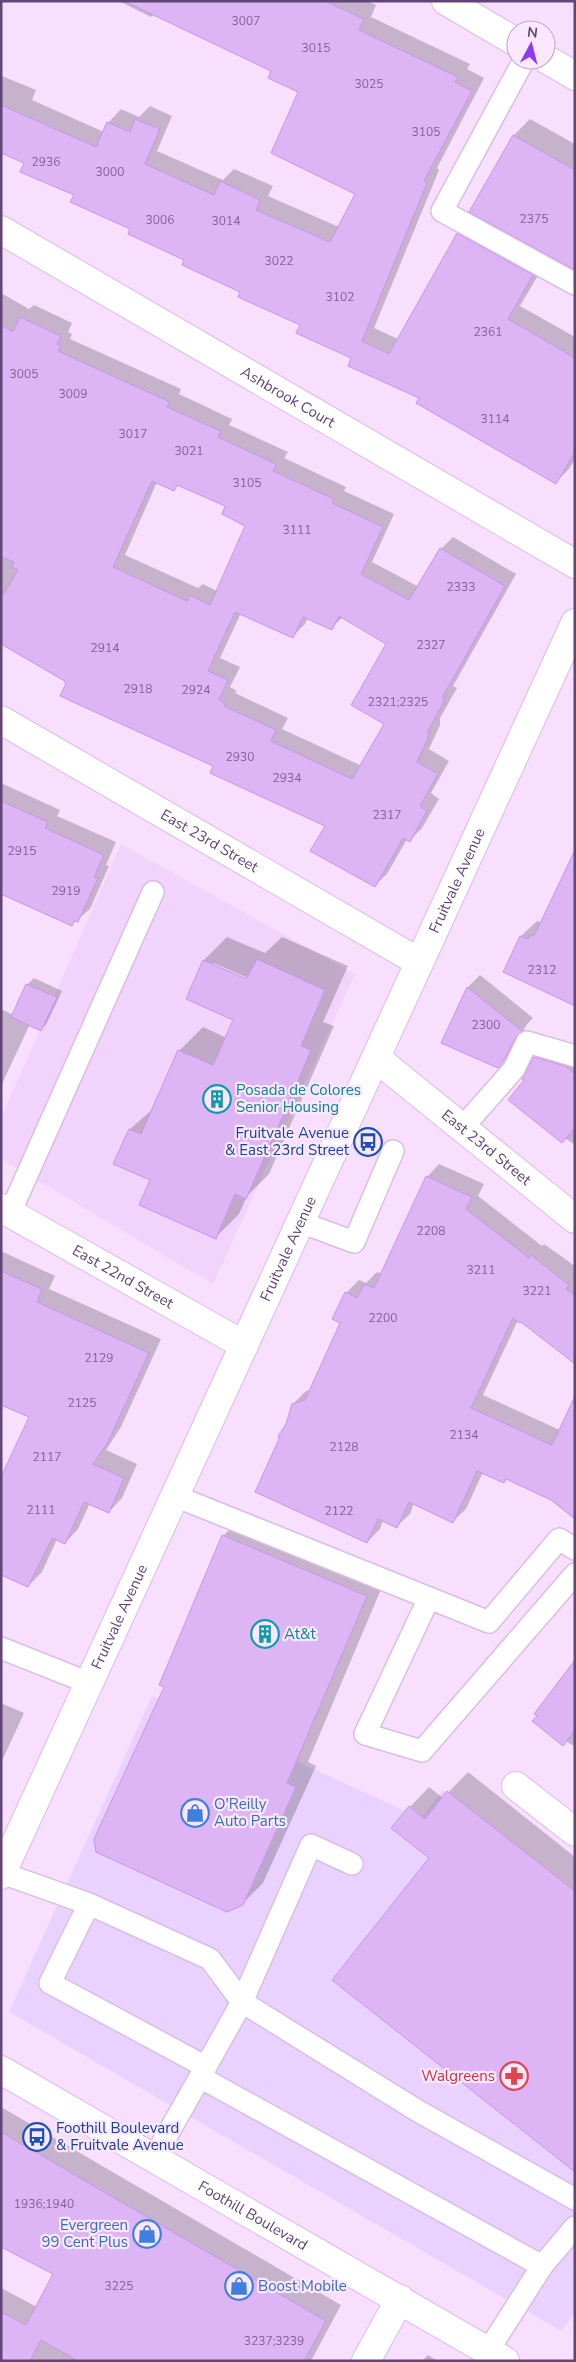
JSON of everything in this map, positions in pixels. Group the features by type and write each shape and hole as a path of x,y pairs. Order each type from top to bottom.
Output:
{"main road":[{"path":"446,1 506,36"},
{"path":"556,66 575,76"},
{"name":"Ashbrook Court","path":"1,230 575,564"},
{"name":"Fruitvale Avenue","path":"2,1874 575,623"},
{"name":"East 23rd Street","path":"1,720 419,962"},
{"name":"East 23rd Street","path":"376,1058 575,1219"},
{"name":"East 22nd Street","path":"5,1210 244,1345"},
{"path":"516,1786 575,1832"},
{"name":"Foothill Boulevard","path":"1,2070 496,2356"},
{"path":"366,2361 400,2299"}],"lane":[{"path":"519,70 442,210 575,284"},
{"path":"5,1210 153,892"},
{"path":"462,1128 514,1070 527,1042 575,1056"},
{"path":"300,1222 354,1242 393,1151"},
{"path":"175,1496 489,1622 559,1539 575,1549"},
{"path":"429,1598 365,1734 422,1751 575,1574"},
{"path":"1,1648 89,1683"},
{"path":"154,2158 242,2002 311,1845 352,1864"},
{"path":"2,1874 89,1904 210,1959 242,2002 418,2111 575,2199"},
{"path":"89,1904 50,1983 542,2266"},
{"path":"496,2356 542,2266 575,2227"}],"shaded area":[{"name":"Posada de Colores Senior Housing","path":"121,844 355,974 213,1284 1,1159 1,1118"},
{"path":"152,1696 421,1818 443,1790 575,1895 575,2314 561,2331 9,2012"}],"building":[{"path":"124,1 325,1 364,19 359,30 458,77 455,82 472,91 424,181 427,183 362,341 389,354 457,233 533,275 508,319 575,358 575,452 556,484 416,403 419,398 348,366 351,358 296,333 300,325 238,297 240,292 182,265 184,260 128,234 130,229 70,202 74,195 20,172 24,163 1,153 1,105 96,147 107,122 130,132 135,119 160,129 145,164 214,195 220,181 260,200 256,210 330,242 355,194 271,153 298,92 268,78 271,71"},
{"path":"513,135 575,170 575,270 469,212"},
{"path":"20,317 61,336 57,344 61,346 58,351 170,402 167,407 221,431 218,437 276,464 273,471 334,499 332,503 383,527 361,574 409,600 440,548 505,586 442,698 445,700 428,731 428,738 417,762 438,774 420,806 427,811 410,842 403,838 375,887 310,851 325,826 210,773 213,766 60,696 66,683 63,680 1,644 1,598 18,570 12,567 14,562 1,557 1,325 13,332","holes":["152,481 174,491 177,485 225,506 222,514 245,526 210,605 190,595 187,601 113,567","235,612 293,638 303,617 332,630 339,616 386,644 351,705 384,724 352,779 271,741 276,730 224,706 225,703 219,700 228,680 208,671"]},
{"path":"1,801 48,822 45,828 104,855 94,877 98,878 78,922 74,921 72,926 1,894"},
{"path":"575,850 575,1006 503,972 520,936 528,939 531,934 534,936"},
{"name":"Posada de Colores Senior Housing","path":"257,959 325,990 301,1046 311,1050 296,1086 246,1199 235,1194 216,1239 139,1205 150,1180 113,1164 129,1129 141,1134 178,1050 213,1065 233,1020 186,999 203,960 246,979"},
{"path":"26,984 57,997 41,1031 11,1017"},
{"path":"467,987 522,1031 516,1037 498,1068 441,1043"},
{"path":"534,1057 565,1066 575,1074 575,1128 562,1143 508,1100 524,1080 522,1079"},
{"path":"426,1176 472,1197 466,1209 529,1258 531,1255 569,1285 566,1289 575,1295 575,1364 521,1322 513,1318 471,1408 552,1445 575,1396 575,1519 551,1500 506,1479 504,1483 477,1471 453,1523 409,1502 397,1528 378,1519 367,1543 255,1492 279,1439 278,1436 286,1424 292,1404 305,1400 340,1323 332,1319 345,1292 357,1298 364,1284 374,1288"},
{"path":"1,1271 42,1289 37,1302 149,1353 108,1442 93,1464 124,1478 109,1513 84,1502 65,1544 52,1538 28,1587 1,1575 1,1477 29,1417 1,1405"},
{"path":"222,1535 367,1596 287,1783 296,1787 243,1905 227,1912 96,1852 94,1839 164,1687 159,1685"},
{"path":"575,1660 575,1730 563,1746 532,1721 537,1716 534,1714"},
{"name":"Walgreens","path":"447,1791 575,1891 575,2172 332,1980 429,1858 391,1828 409,1806 425,1819"},
{"path":"1,2132 326,2321 304,2361 78,2361 41,2340 30,2361 1,2361 1,2312 26,2325 53,2274 1,2247"}],"place":[{"name":"Posada de Colores Senior Housing","path":"217,1099"},
{"name":"Fruitvale Avenue & East 23rd Street","path":"368,1142"},
{"name":"At&t","path":"265,1634"},
{"name":"O'Reilly Auto Parts","path":"195,1813"},
{"name":"Walgreens","path":"514,2076"},
{"name":"Foothill Boulevard & Fruitvale Avenue","path":"37,2137"},
{"name":"Evergreen 99 Cent Plus","path":"147,2234"},
{"name":"Boost Mobile","path":"239,2286"}]}
